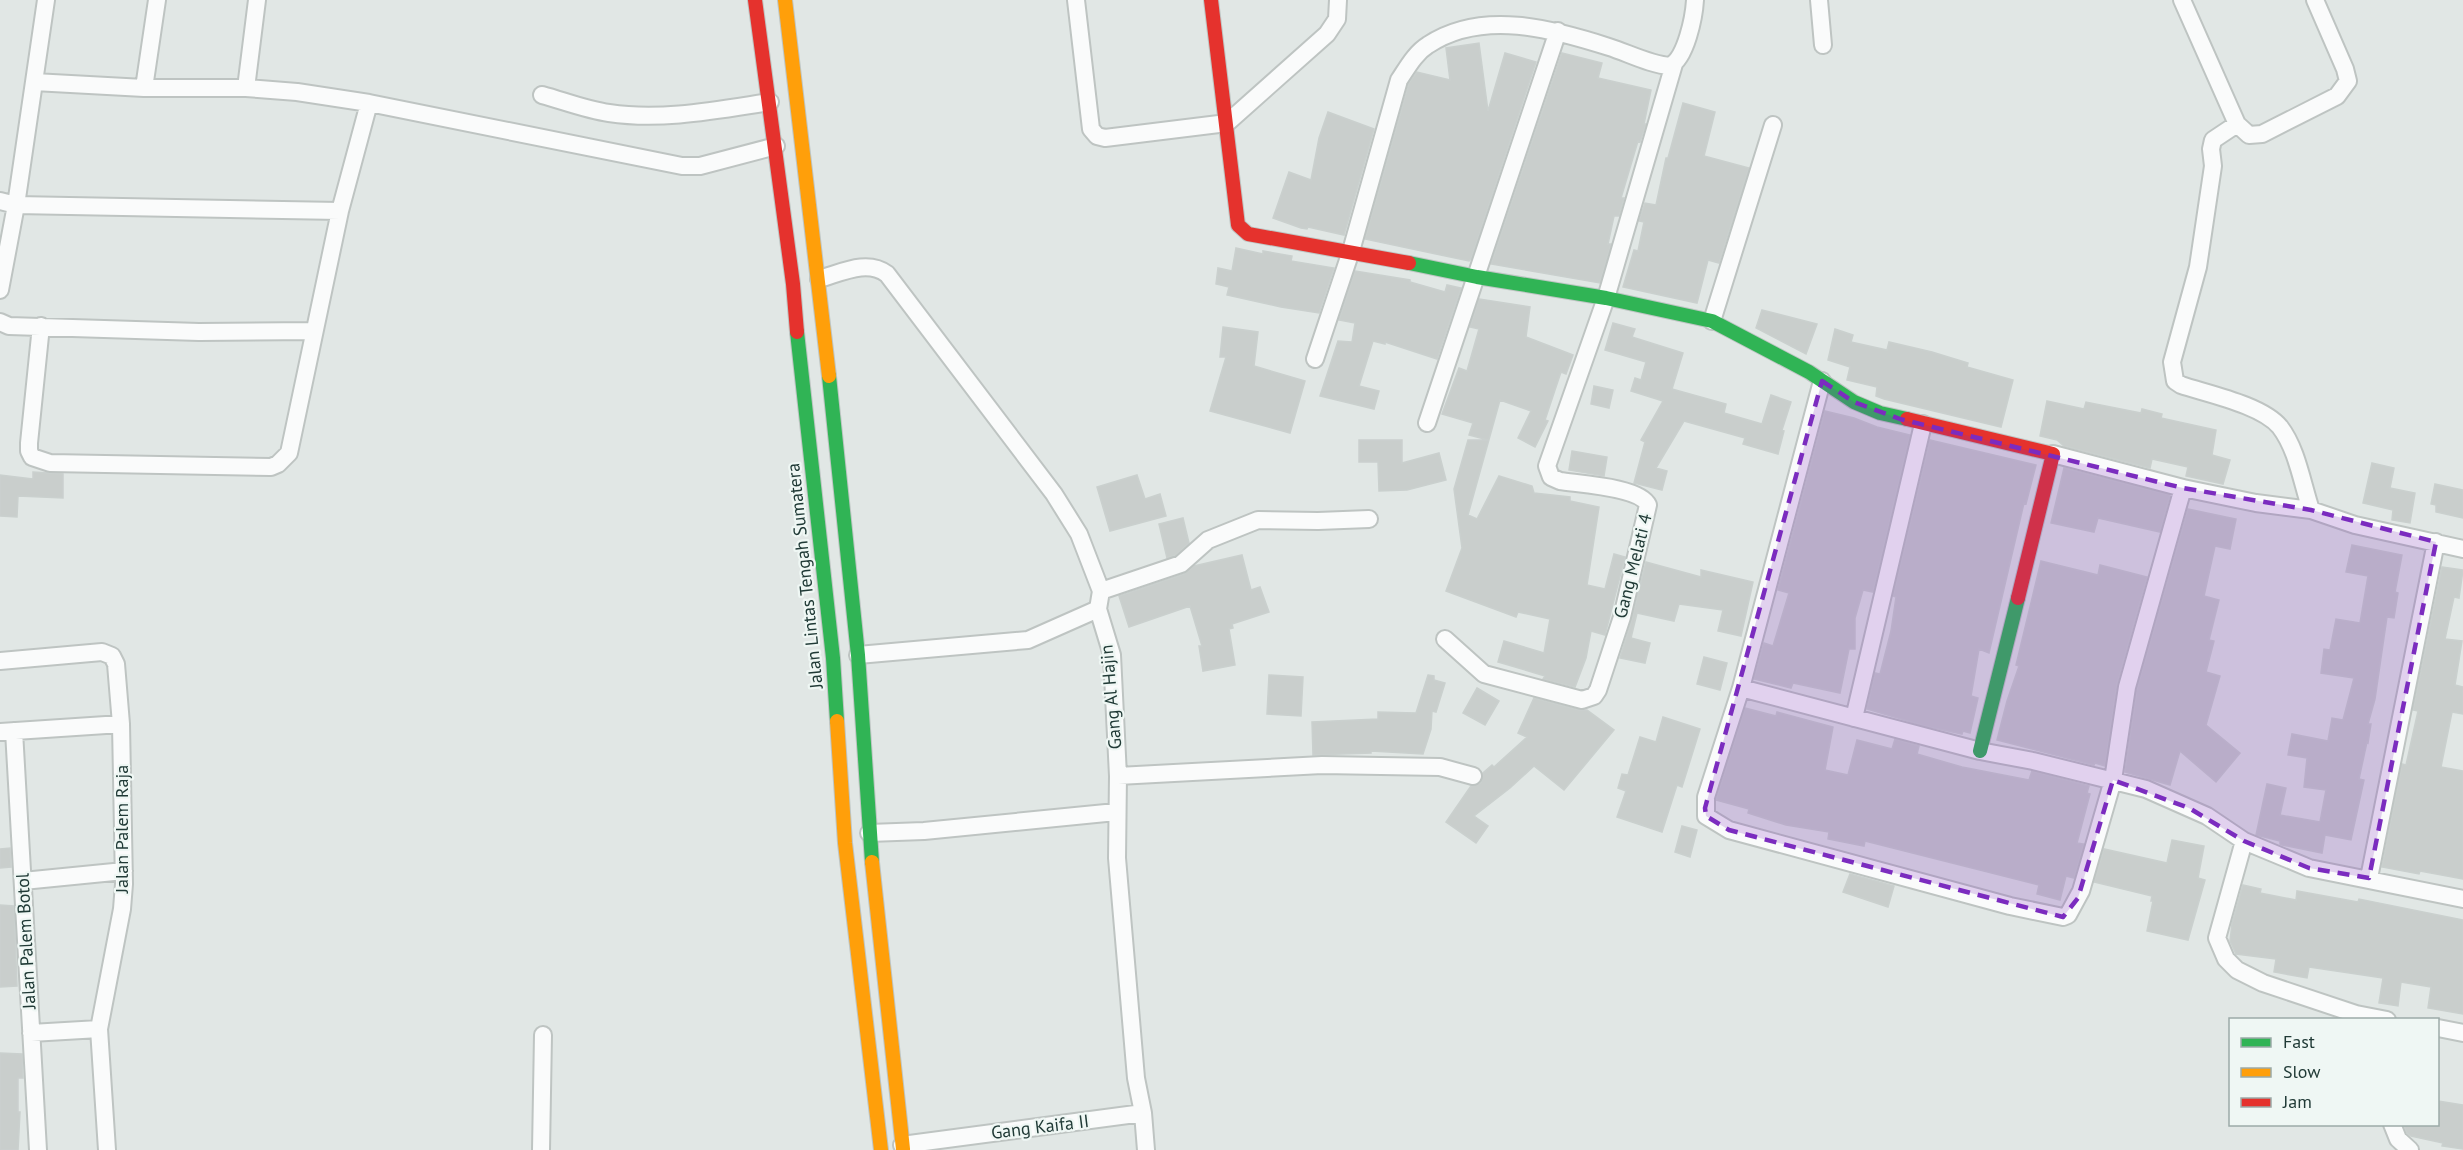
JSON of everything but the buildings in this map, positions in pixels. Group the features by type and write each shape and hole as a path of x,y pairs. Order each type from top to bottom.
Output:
{"main road":[{"name":"Jalan Lintas Tengah Sumatera","path":"755,0 793,284 800,372 810,440 833,658 845,843 881,1150"},
{"path":"785,0 819,279 858,655 869,833 902,1147"},
{"path":"1211,0 1238,225 1248,234 1351,251 1477,277 1606,298 1712,321 1822,381 1854,402 1880,413 2053,454 1980,751"}],"street":[{"path":"0,290 8,203 34,82 46,0"},
{"path":"144,88 157,0"},
{"path":"246,88 257,0"},
{"path":"1076,0 1089,123 1093,134 1105,138 1227,123 1327,34 1337,19 1338,0"},
{"path":"1606,298 1676,63 1694,21 1695,0"},
{"path":"1819,0 1823,45"},
{"path":"2182,0 2237,124 2249,135 2262,134 2337,96 2348,81 2345,69 2314,0"},
{"path":"1315,359 1351,251 1399,80 1410,62 1426,45 1451,33 1511,24 1558,31 1667,66 1676,63"},
{"path":"1427,423 1558,31"},
{"path":"34,82 144,88 246,88 369,102 682,166 700,165 776,146"},
{"path":"542,95 608,113 650,115 698,112 770,102"},
{"path":"41,326 29,451 32,457 50,463 82,465 271,467 278,464 289,453 340,211 369,102"},
{"path":"2237,124 2213,140 2211,148 2213,166 2198,267 2172,362 2172,370 2175,381 2181,385 2259,411 2279,426 2290,444 2311,510"},
{"path":"1712,321 1773,125"},
{"path":"8,203 340,211"},
{"path":"819,279 869,266 878,267 887,274 1054,494 1079,534 1101,591 1181,564 1208,540 1258,520 1369,519"},
{"name":"Gang Melati 4","path":"1444,639 1484,674 1582,700 1594,696 1600,685 1622,617 1648,505 1646,500 1632,492 1560,481 1551,477 1547,466 1606,298"},
{"path":"0,322 9,327 41,326 199,332 313,332"},
{"path":"1822,381 1741,688 1706,796 1706,816 1729,830 2010,906 2063,917 2071,911 2081,891 2113,780 2127,687 2183,488"},
{"path":"1854,718 1923,424"},
{"path":"2053,454 2183,488 2256,503 2311,510 2355,525 2463,549"},
{"path":"2369,878 2436,542"},
{"name":"Gang Al Hajin","path":"1101,591 1098,609 1112,655 1118,776 1116,858 1127,992 1146,1150"},
{"path":"858,655 1028,640 1098,609"},
{"name":"Jalan Palem Raja","path":"0,661 107,653 112,656 116,664 121,724 124,870 122,909 99,1029 107,1150"},
{"path":"1741,688 1980,751 2146,789 2189,808 2244,842 2309,868 2369,878 2463,899"},
{"path":"7,731 121,724"},
{"name":"Jalan Palem Botol","path":"7,731 23,881 38,1150"},
{"path":"1118,776 1322,765 1440,767 1473,776"},
{"path":"869,833 924,831 1116,812"},
{"path":"2244,842 2217,938 2226,959 2237,970 2263,983 2357,1017"},
{"path":"23,881 124,870"},
{"path":"2439,1028 2463,1033"},
{"path":"31,1034 99,1029"},
{"path":"541,1150 543,1035"},
{"name":"Gang Kaifa II","path":"902,1147 1143,1113"},
{"path":"2392,1126 2398,1139 2410,1150"}],"highlighted area":[{"path":"1822,381 1854,402 1900,419 2183,488 2311,510 2436,542 2369,878 2309,868 2244,841 2189,808 2113,780 2078,898 2063,917 1729,830 1706,816 1705,808"}],"traffic: fast":[{"path":"1409,263 1477,277 1606,298 1712,321 1809,372 1854,402 1880,413 1907,419"},
{"path":"797,332 833,658 837,721"},
{"path":"829,376 858,655 872,862"},
{"path":"1980,751 2018,598"}],"traffic: slow":[{"path":"785,0 829,376"},
{"path":"837,721 845,843 881,1150"},
{"path":"872,862 903,1149"}],"traffic: jam":[{"path":"755,0 793,284 797,332"},
{"path":"1211,0 1238,225 1248,234 1409,263"},
{"path":"1907,419 2053,454 2018,598"}]}
